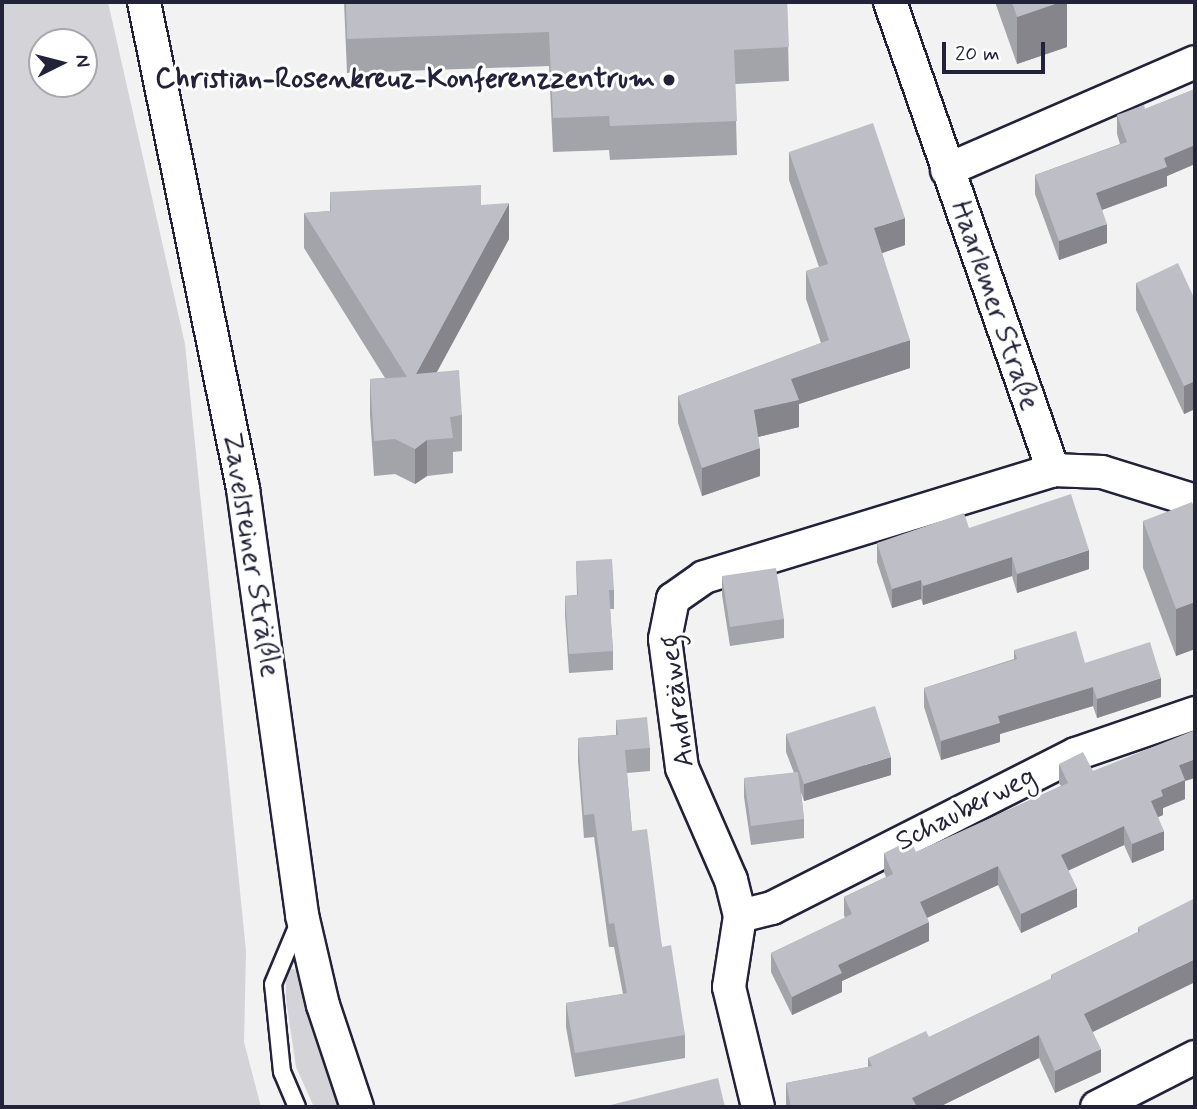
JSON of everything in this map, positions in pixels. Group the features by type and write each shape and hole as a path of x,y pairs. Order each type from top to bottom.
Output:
{"street":[{"name":"Zavelsteiner Sträßle","path":"144,2 243,489 302,915 323,1005 357,1107"},
{"name":"Haarlemer Straße","path":"890,2 1053,470"},
{"path":"947,170 1195,62"},
{"path":"1053,470 1102,472 1195,501"},
{"name":"Andreäweg","path":"758,1107 729,987 740,916 731,880 682,768 665,639 673,599 704,577 1053,470"},
{"name":"Schauberweg","path":"740,916 772,908 1076,754 1195,713"},
{"path":"1097,1107 1195,1056"}],"lane":[{"path":"297,1107 282,1072 273,984 302,915"}],"shaded area":[{"path":"2,2 108,2 185,344 246,951 244,1042 261,1107 2,1107"},
{"path":"286,968 299,970 341,1107 314,1107 296,1067 286,999"}],"building":[{"name":"Christian-Rosenkreuz-Konferenzzentrum","path":"346,2 787,2 789,47 734,50 737,121 610,126 609,116 553,118 549,32 347,39"},
{"path":"1012,2 1061,2 1017,17"},
{"path":"1195,89 1195,145 1164,158 1167,167 1096,193 1107,224 1059,241 1035,175 1127,142 1117,115 1144,105 1145,109"},
{"path":"873,123 905,218 874,228 910,340 791,379 799,400 754,410 760,448 702,468 678,396 829,340 806,271 828,264 789,152"},
{"path":"481,185 481,205 509,203 416,374 459,370 462,415 450,417 453,438 427,440 415,449 395,439 374,441 370,379 407,377 304,213 331,211 330,192"},
{"path":"1178,263 1195,300 1195,381 1184,386 1136,283"},
{"path":"1071,494 1089,550 1017,574 1012,557 923,586 921,580 892,589 877,543 964,513 969,528"},
{"path":"1192,502 1195,510 1195,602 1176,609 1143,521"},
{"path":"612,559 614,590 609,590 613,651 569,654 565,596 578,595 576,561"},
{"path":"776,568 784,619 730,627 722,576"},
{"path":"1076,631 1085,663 1150,642 1161,678 1097,699 1093,687 998,716 1000,723 941,741 924,688 1017,659 1014,650"},
{"path":"875,706 891,757 804,784 786,734"},
{"path":"647,717 650,748 625,750 632,831 647,829 662,947 671,945 685,1035 575,1053 566,1003 627,993 614,923 609,924 594,814 584,815 578,738 618,735 616,720"},
{"path":"1195,730 1195,759 1179,765 1185,780 1161,790 1163,796 1151,801 1164,831 1132,844 1124,826 1061,855 1077,888 1021,914 998,866 920,902 929,922 838,965 842,973 792,997 771,953 852,914 844,897 893,874 884,853 911,840 916,852 1068,783 1059,764 1083,752 1093,771"},
{"path":"798,772 804,819 751,826 744,778"},
{"path":"1195,898 1195,959 1084,1014 1101,1049 1055,1071 1039,1035 912,1098 917,1107 791,1107 786,1083 872,1066 868,1058 926,1031 929,1037 1052,978 1051,975 1140,931 1138,927"},
{"path":"718,1078 725,1107 603,1107"}],"place":[{"name":"Christian-Rosenkreuz-Konferenzzentrum","path":"669,80"}]}
